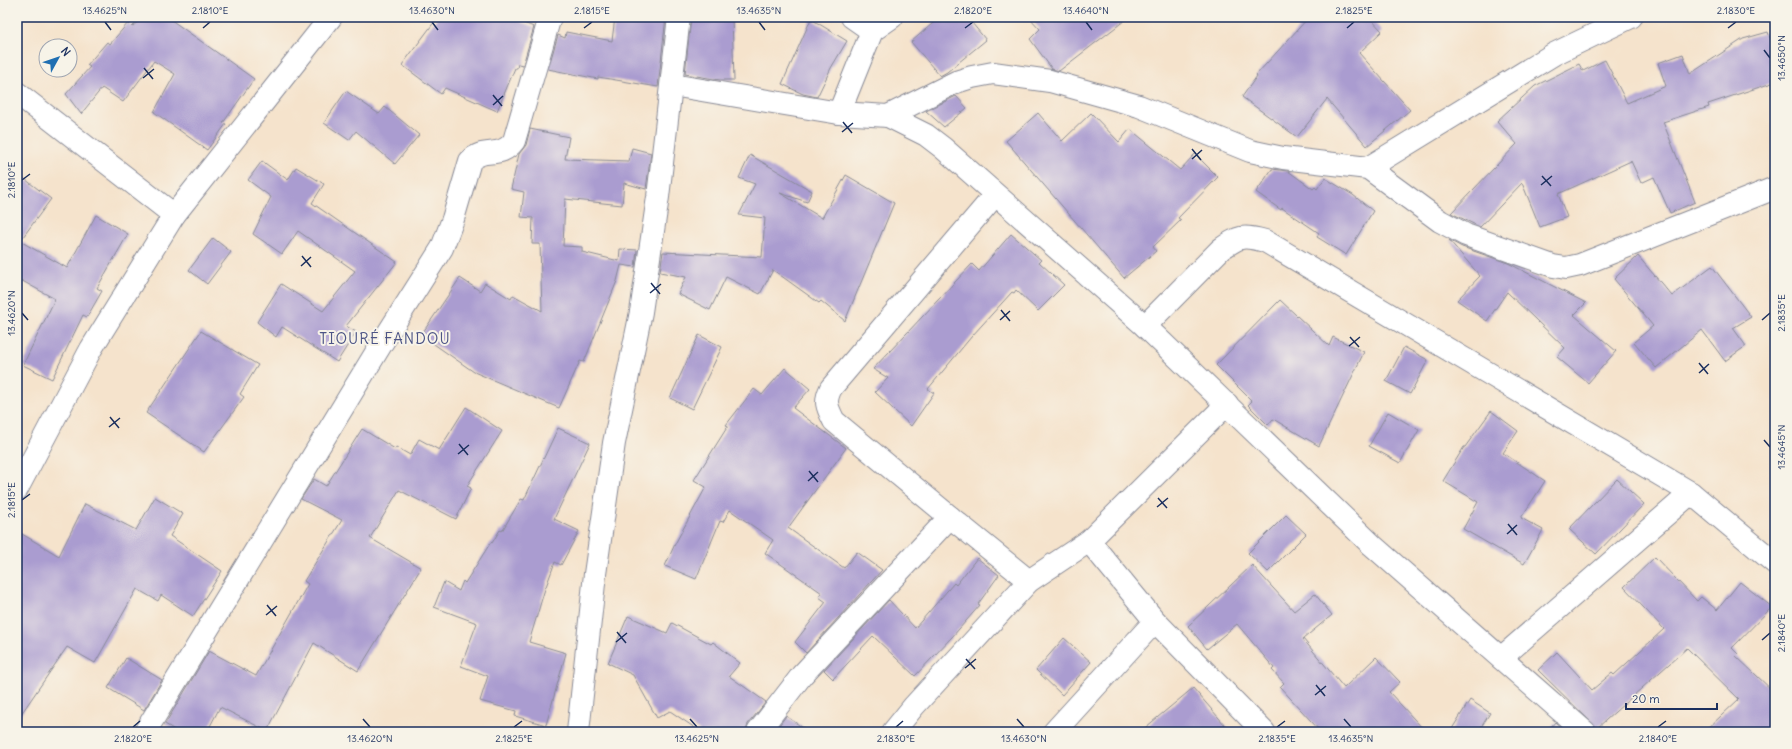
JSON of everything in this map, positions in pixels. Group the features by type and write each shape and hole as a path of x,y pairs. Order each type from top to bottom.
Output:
{"street":[{"path":"17,489 91,350 174,215 331,17"},
{"path":"145,732 385,338 442,248 453,219 470,161 475,156 480,154 500,152 508,149 514,141 550,17"},
{"path":"578,732 595,574 614,443 641,312 658,197 680,17"},
{"path":"852,17 872,30"},
{"path":"839,113 872,30 892,17"},
{"path":"1368,168 1554,54 1631,17"},
{"path":"888,116 956,82 993,73 1050,81 1139,106 1250,151 1283,158 1368,168 1440,221 1466,235 1553,266 1566,268 1580,265 1775,188"},
{"path":"672,85 839,113 888,116 926,136 943,148 1146,326 1372,545 1585,732"},
{"path":"17,93 174,215"},
{"path":"995,194 831,388 826,397 827,407 834,420 1029,581"},
{"path":"1146,326 1221,250 1234,240 1247,236 1265,241 1691,493 1775,563"},
{"path":"893,732 914,706 1029,581 1089,541 1227,404"},
{"path":"1501,658 1691,493"},
{"path":"758,732 802,675 950,517"},
{"path":"1089,541 1155,621 1264,732"},
{"path":"1054,732 1155,621"}],"building":[{"path":"143,17 167,17 254,79 223,123 226,124 207,150 154,112 175,74 154,61 123,102 102,88 81,114 66,94 90,67 87,65 107,42 110,44 128,23 132,27"},
{"path":"438,17 508,17 534,27 523,65 518,64 517,68 515,68 497,111 445,88 441,94 402,65"},
{"path":"615,17 666,17 658,87 598,77 598,79 548,69 558,35 565,38 566,32 612,41"},
{"path":"691,17 732,17 734,80 720,80 685,74"},
{"path":"940,17 967,17 986,40 940,76 911,42"},
{"path":"1029,17 1129,17 1059,71 1052,69 1030,39 1040,29"},
{"path":"1309,17 1369,17 1382,31 1359,53 1410,110 1367,146 1327,99 1297,137 1242,97 1257,76 1256,75"},
{"path":"811,19 847,41 831,68 817,97 803,94 782,84"},
{"path":"1768,32 1775,52 1775,82 1708,104 1709,107 1663,122 1695,202 1670,213 1654,177 1641,183 1631,161 1558,194 1567,217 1540,227 1522,183 1480,227 1451,213 1517,144 1497,121 1535,86 1579,64 1583,71 1605,60 1627,103 1666,86 1658,63 1683,54 1690,74 1743,39"},
{"path":"346,91 379,114 385,107 419,135 395,164 356,131 349,140 324,123"},
{"path":"956,96 967,108 944,127 926,111"},
{"path":"1038,113 1062,141 1091,113 1119,142 1130,129 1180,170 1195,154 1218,177 1178,218 1181,220 1153,247 1156,251 1124,278 1006,141"},
{"path":"530,129 569,137 565,159 629,161 632,148 651,153 646,189 624,183 622,205 565,199 563,246 582,247 582,252 619,261 620,249 637,250 635,267 621,265 617,281 584,362 580,361 559,408 474,372 421,335 460,278 480,291 485,283 511,299 513,295 542,311 540,244 532,244 533,218 521,217 524,192 511,189 519,154 526,145"},
{"path":"750,155 812,191 807,202 780,193 822,218 846,175 894,203 845,321 821,301 819,303 773,270 760,294 726,277 710,310 678,294 686,277 660,272 663,252 762,257 765,218 739,215 755,184 739,178"},
{"path":"262,161 288,180 296,167 324,184 312,203 397,262 346,326 356,332 337,362 282,327 276,337 257,322 281,284 323,311 355,271 298,231 282,254 253,234 271,197 248,180"},
{"path":"1272,169 1288,171 1313,189 1315,187 1317,189 1325,178 1353,195 1373,211 1346,255 1317,237 1319,233 1282,208 1281,210 1256,192"},
{"path":"17,173 51,199 20,241 67,268 96,215 128,234 97,288 102,291 87,317 83,315 52,379 23,365 55,299 17,278"},
{"path":"1011,234 1041,260 1039,262 1064,285 1038,311 1016,290 1014,293 1012,292 972,336 928,389 934,393 911,426 875,392 888,378 873,369 972,264 979,271"},
{"path":"213,238 231,252 207,284 189,270"},
{"path":"1449,240 1462,247 1508,263 1586,303 1574,315 1616,351 1588,383 1557,357 1565,348 1507,292 1487,321 1457,300 1480,276"},
{"path":"1638,256 1672,296 1712,266 1751,317 1733,328 1746,346 1725,361 1702,330 1656,368 1634,342 1653,326 1614,279"},
{"path":"1280,300 1329,346 1333,337 1364,352 1319,446 1273,419 1268,425 1248,405 1252,401 1216,365"},
{"path":"201,331 258,365 240,394 244,397 204,452 146,413"},
{"path":"699,335 722,347 692,409 670,398"},
{"path":"1404,347 1428,360 1410,394 1386,381"},
{"path":"785,368 810,389 793,408 846,448 788,528 844,568 857,552 882,570 806,653 795,642 826,602 819,597 822,593 765,553 773,540 730,510 723,522 720,521 696,579 665,566 675,544 706,487 694,480 728,426 726,425 754,389 762,395"},
{"path":"466,407 502,431 467,486 471,488 456,519 399,490 370,538 421,568 358,671 314,643 267,731 220,707 207,732 178,732 165,724 209,651 256,676 308,584 304,581 342,520 301,499 314,479 326,486 362,429 395,449 396,447 410,455 419,439 439,450"},
{"path":"1491,411 1518,431 1503,453 1545,481 1521,518 1543,530 1524,564 1463,529 1478,502 1443,481 1464,447"},
{"path":"1388,412 1419,430 1400,463 1369,446"},
{"path":"558,428 590,443 554,519 579,531 561,565 555,562 529,642 566,653 546,725 515,716 516,711 480,701 488,676 461,666 477,623 434,607 444,582 459,591 463,581 465,583 491,542 492,543 500,530 502,531 521,499 524,500"},
{"path":"1617,479 1644,504 1596,554 1569,529"},
{"path":"155,497 183,514 170,536 222,571 193,616 161,595 158,601 137,589 95,663 67,647 17,720 17,531 59,556 85,504 136,530"},
{"path":"1286,515 1306,534 1268,572 1248,553"},
{"path":"1655,557 1697,601 1701,597 1717,610 1740,582 1772,607 1732,648 1738,654 1736,656 1775,693 1775,732 1704,732 1739,699 1687,648 1597,728 1538,670 1557,652 1592,690 1612,673 1614,675 1664,629 1624,587"},
{"path":"977,558 999,575 978,604 980,605 915,676 873,636 833,679 824,670 889,600 915,628 954,583 956,585"},
{"path":"1252,565 1294,611 1315,594 1332,615 1303,639 1344,688 1376,657 1400,682 1389,692 1426,732 1321,732 1280,687 1284,683 1272,670 1274,668 1237,624 1207,649 1188,626"},
{"path":"628,616 667,633 672,623 711,644 713,642 740,663 729,676 766,702 748,724 746,732 701,732 670,711 657,718 633,675 608,663"},
{"path":"1064,638 1091,662 1062,695 1036,670"},
{"path":"126,658 162,680 144,710 108,688"},
{"path":"1193,688 1231,732 1140,732"},
{"path":"1470,700 1490,713 1478,732 1450,732"},
{"path":"786,716 809,732 774,732"},
{"path":"1555,722 1566,732 1547,732"}],"district":[{"name":"TIOURÉ FANDOU","path":"385,338"}]}
